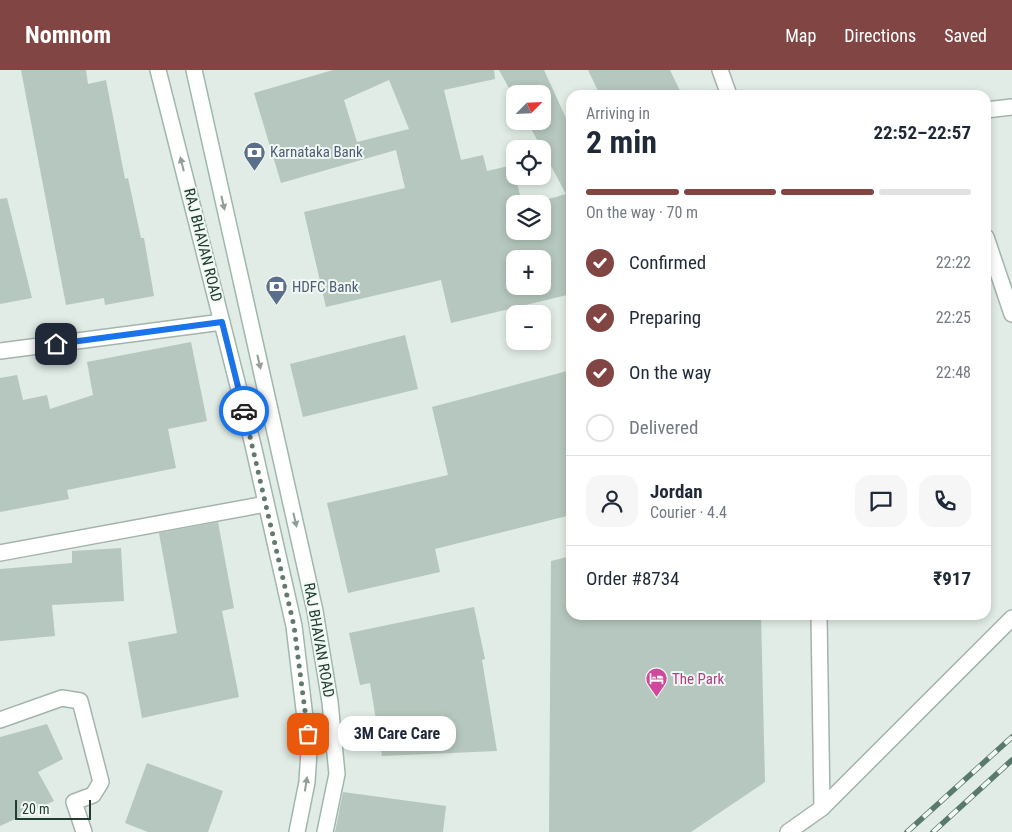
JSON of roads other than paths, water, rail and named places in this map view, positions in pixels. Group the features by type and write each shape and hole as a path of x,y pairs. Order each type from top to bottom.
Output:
{"main road":[{"name":"RAJ BHAVAN ROAD","path":"158,70 222,322 294,626 309,751 308,774 297,832"},
{"name":"RAJ BHAVAN ROAD","path":"194,70 315,611 330,702 337,774 325,832"},
{"path":"720,70 727,90"},
{"path":"991,109 1012,107"},
{"path":"991,252 1012,314"},
{"path":"0,351 222,322"},
{"path":"0,553 266,504"},
{"path":"788,832 822,808 1012,618"},
{"path":"818,620 822,808"},
{"path":"0,720 62,698 80,701 101,782 93,795 74,802 84,832"}],"railway":[{"path":"907,832 1012,737"},
{"path":"933,832 1012,760"}],"place":[{"name":"Karnataka Bank","path":"254,171"},
{"name":"HDFC Bank","path":"276,306"},
{"name":"The Park","path":"656,698"},
{"name":"3M Care Care","path":"308,734"}]}
